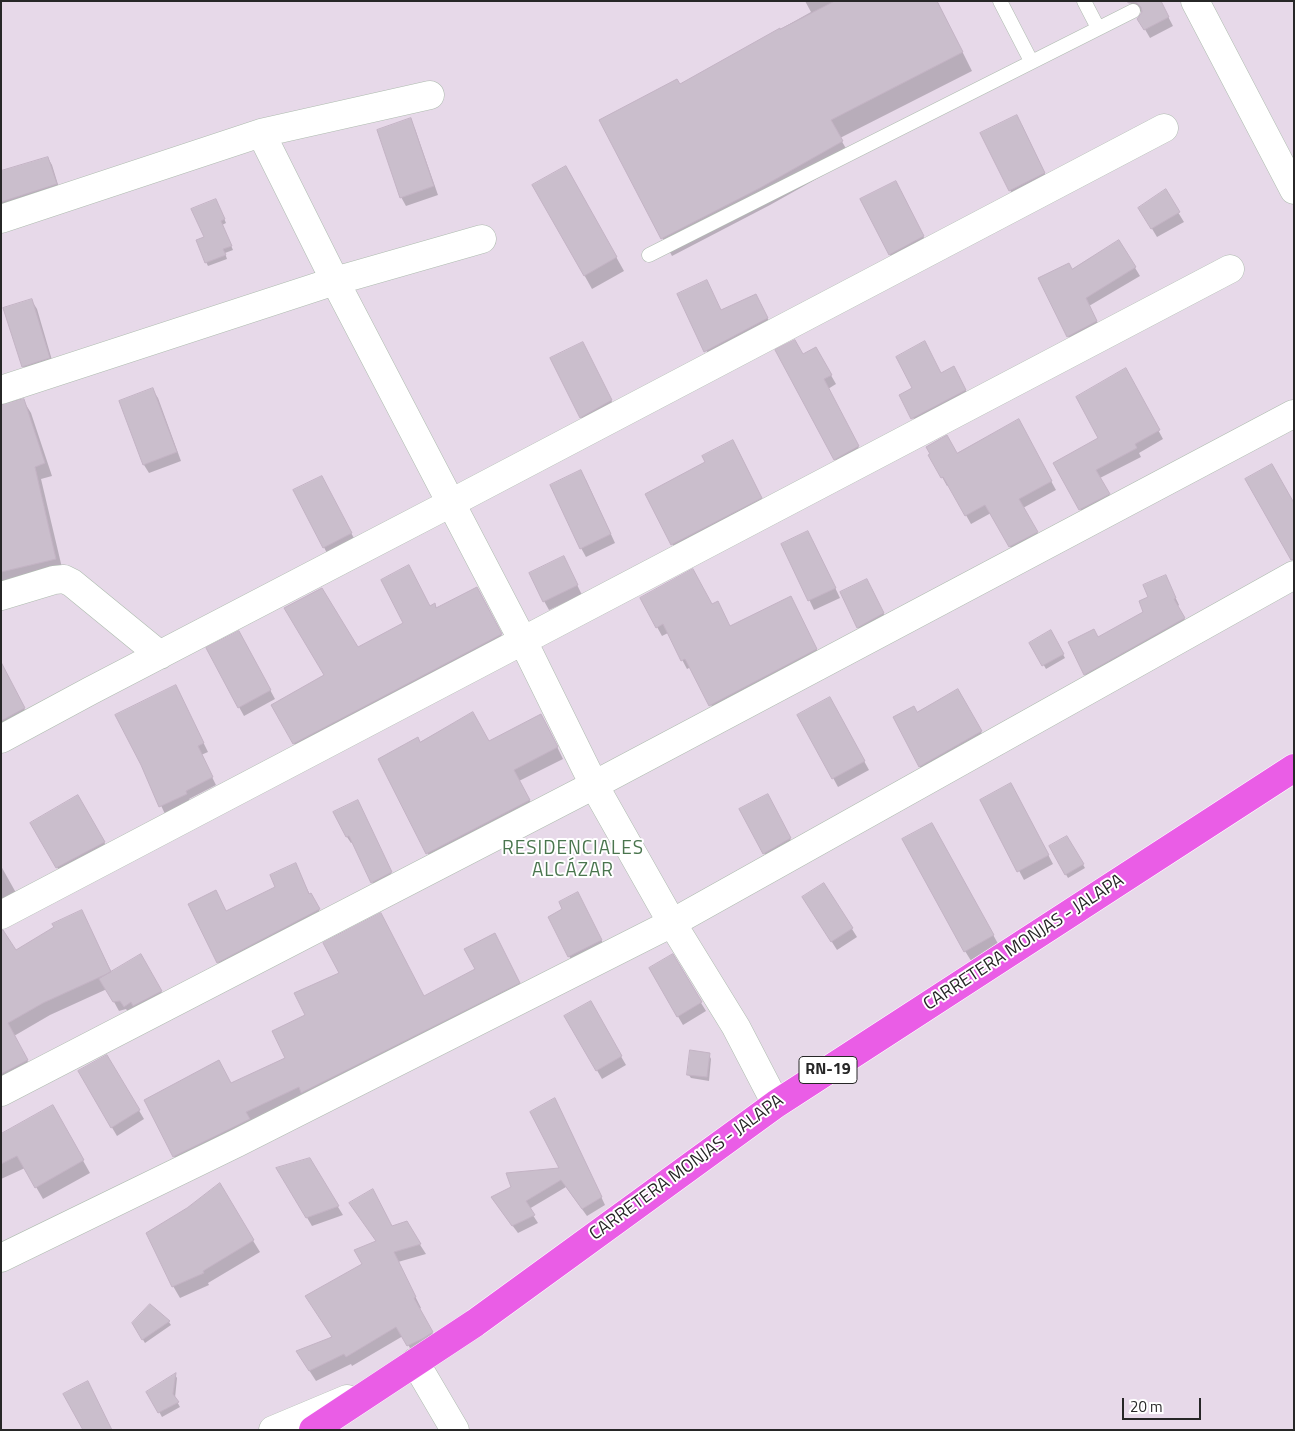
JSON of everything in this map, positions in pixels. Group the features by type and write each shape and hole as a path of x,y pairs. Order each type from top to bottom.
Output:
{"main road":[{"name":"CARRETERA MONJAS - JALAPA","path":"313,1430 475,1323 776,1104 1294,768"}],"street":[{"path":"1195,1 1294,190"},
{"path":"1,219 261,133 430,95"},
{"path":"1,739 1164,128"},
{"path":"261,133 335,281 523,641 594,785 672,923 736,1027 776,1104"},
{"path":"1,390 335,281 482,239"},
{"path":"1,915 1230,269"},
{"path":"1,1092 594,785 1292,414"},
{"path":"1,1258 237,1143 672,923 1294,575"},
{"path":"1,596 54,580 64,579 160,655"},
{"path":"415,1362 455,1430"},
{"path":"273,1430 374,1388"}],"lane":[{"path":"1000,1 1031,61"},
{"path":"1084,1 1098,28"},
{"path":"649,255 1133,11"}],"building":[{"path":"835,1 937,1 963,52 831,120 843,141 760,188 661,239 599,120 677,79 680,84 780,28"},
{"path":"1127,1 1161,1 1169,17 1144,30 1137,19 1142,12 1141,7 1137,3 1129,3"},
{"path":"1017,115 1045,173 1009,191 980,133"},
{"path":"411,118 434,186 400,198 377,130"},
{"path":"48,157 57,184 1,202 1,171"},
{"path":"566,166 617,257 584,276 532,185"},
{"path":"896,181 924,236 889,255 860,199"},
{"path":"1166,189 1180,212 1151,229 1138,208"},
{"path":"216,199 225,219 221,221 232,246 223,249 226,255 205,263 196,240 204,237 191,209"},
{"path":"1119,240 1136,267 1086,298 1097,321 1067,337 1038,278 1069,263 1072,269"},
{"path":"707,280 721,310 756,294 768,318 704,352 677,294"},
{"path":"32,299 50,358 22,367 3,308"},
{"path":"795,340 803,354 816,347 832,375 824,379 859,446 834,460 775,350"},
{"path":"925,341 941,373 954,366 966,390 911,419 899,395 912,388 896,357"},
{"path":"583,342 612,400 580,418 550,358"},
{"path":"1126,368 1160,430 1135,444 1137,448 1096,470 1110,494 1079,510 1053,463 1098,438 1076,397"},
{"path":"153,388 177,452 143,465 119,401"},
{"path":"24,399 45,463 35,467 56,559 1,572 1,405"},
{"path":"1019,419 1052,481 1019,499 1038,532 1009,547 985,505 965,516 928,455 930,454 926,447 947,435 957,453"},
{"path":"733,440 762,498 671,545 645,494 705,462 702,456"},
{"path":"1272,464 1294,503 1294,559 1291,560 1245,479"},
{"path":"581,470 611,534 580,549 550,485"},
{"path":"322,476 352,533 323,548 293,490"},
{"path":"808,531 836,588 808,601 781,544"},
{"path":"564,556 578,585 543,602 529,573"},
{"path":"409,565 430,606 435,603 436,608 477,587 502,634 293,744 271,705 324,675 284,608 322,588 358,647 403,623 381,580"},
{"path":"693,569 712,604 718,601 730,626 791,596 817,649 709,706 685,659 681,661 663,624 656,628 640,598"},
{"path":"1166,575 1176,598 1174,599 1185,618 1084,675 1068,642 1094,629 1098,637 1143,612 1139,601 1148,597 1143,585"},
{"path":"867,579 884,613 857,628 840,592"},
{"path":"1051,630 1064,654 1042,666 1029,643"},
{"path":"239,631 271,690 238,708 206,648"},
{"path":"1,662 25,708 1,721"},
{"path":"176,685 204,743 198,746 213,777 186,791 187,794 159,807 141,765 115,715"},
{"path":"958,689 982,731 919,767 893,717 914,706 917,712"},
{"path":"830,697 865,761 832,779 797,715"},
{"path":"473,712 489,741 541,714 558,747 514,770 530,800 426,854 378,759 418,737 420,742"},
{"path":"1011,783 1049,855 1017,872 980,800"},
{"path":"768,794 791,838 763,854 739,809"},
{"path":"78,795 105,842 56,868 30,823"},
{"path":"358,800 392,872 371,883 349,836 346,837 333,812"},
{"path":"932,823 994,935 964,952 902,839"},
{"path":"1067,836 1084,864 1065,875 1049,846"},
{"path":"296,863 309,894 311,893 320,909 217,963 188,904 216,890 226,911 275,887 270,875"},
{"path":"824,883 853,928 831,942 802,897"},
{"path":"578,892 602,940 568,957 548,917 562,909 559,902"},
{"path":"82,910 111,972 43,1003 8,1023 28,1060 1,1074 1,930 3,930 16,950 54,927 52,924"},
{"path":"381,913 424,996 475,969 464,949 495,933 520,983 301,1093 299,1087 246,1112 250,1119 173,1157 144,1100 219,1060 231,1083 285,1058 272,1031 305,1015 294,993 339,973 323,943"},
{"path":"141,954 162,991 133,1006 131,1002 124,1007 120,1001 113,1002 99,979"},
{"path":"673,954 702,1002 677,1017 649,968"},
{"path":"591,1001 622,1056 596,1071 564,1016"},
{"path":"690,1050 710,1053 707,1077 687,1075"},
{"path":"107,1055 140,1110 111,1128 78,1071"},
{"path":"555,1098 602,1197 582,1209 561,1180 526,1201 535,1215 512,1226 491,1197 511,1187 506,1173 559,1168 530,1112"},
{"path":"53,1105 84,1160 35,1188 17,1156 1,1164 1,1134"},
{"path":"310,1158 339,1206 306,1218 276,1168"},
{"path":"220,1183 254,1240 203,1271 204,1273 172,1287 146,1233 187,1208"},
{"path":"373,1189 392,1226 407,1221 421,1244 394,1252 416,1297 414,1298 433,1332 407,1346 396,1327 346,1357 344,1354 309,1371 296,1351 332,1337 305,1296 362,1264 354,1250 376,1241 349,1203"},
{"path":"150,1304 170,1321 142,1340 132,1323"},
{"path":"176,1373 173,1394 179,1402 158,1413 146,1392"},
{"path":"88,1381 112,1430 83,1430 63,1394"}],"district":[{"name":"RESIDENCIALES ALCÁZAR","path":"573,860"}]}
